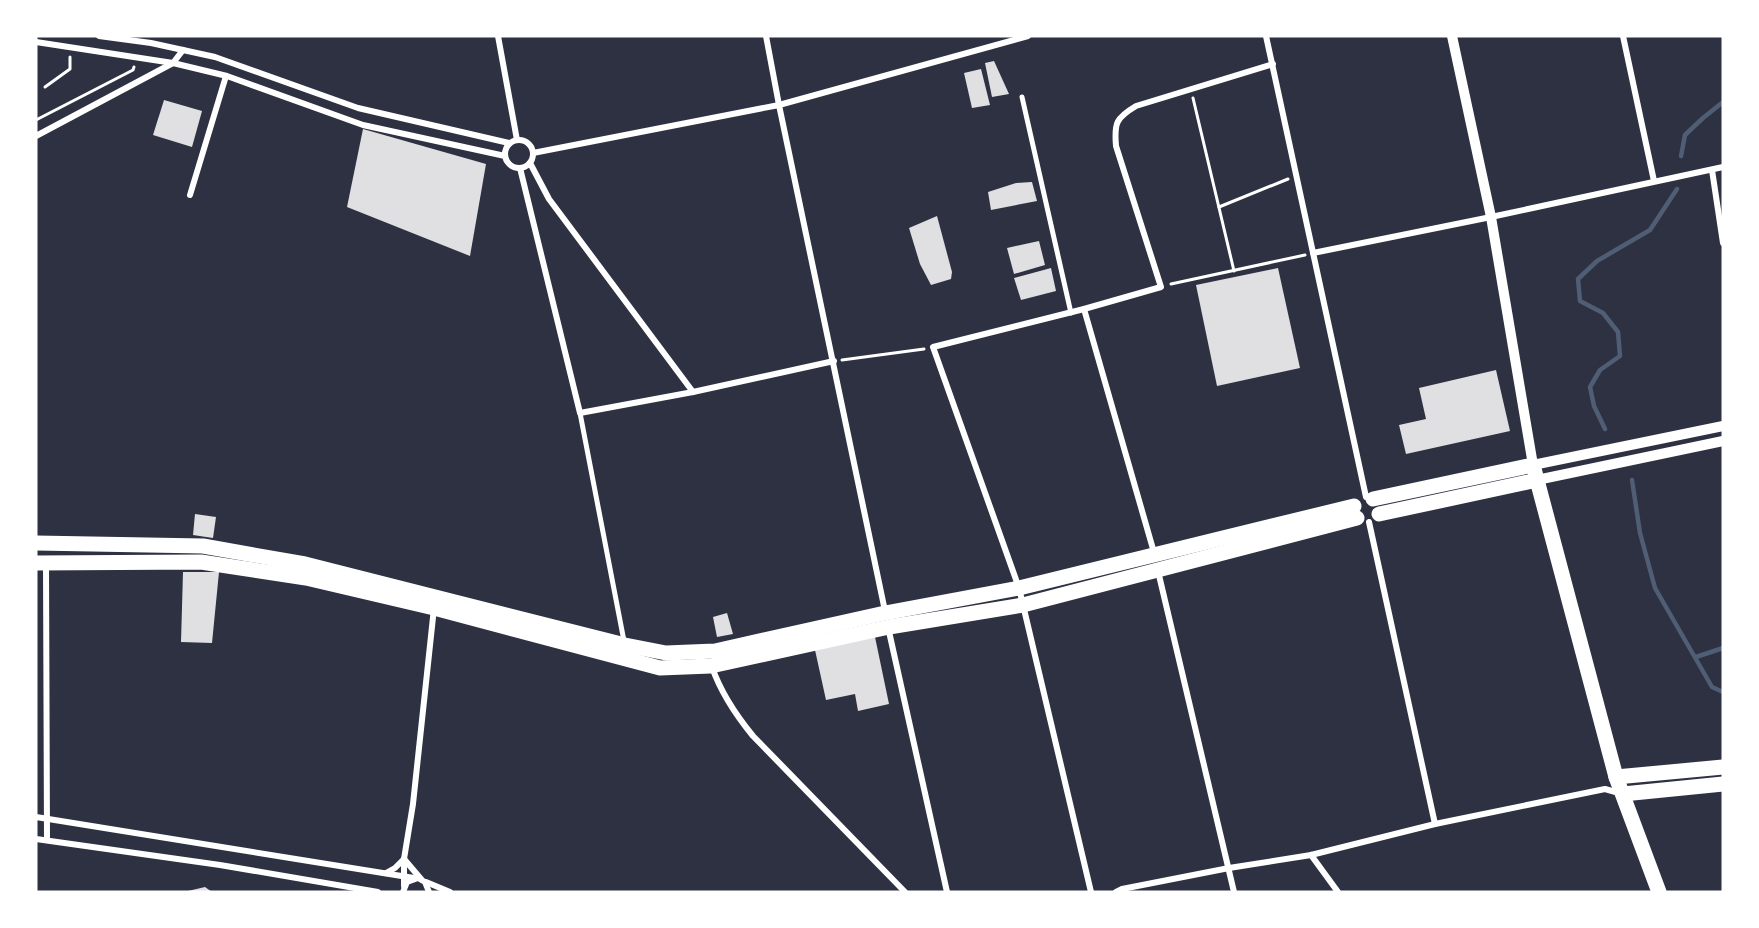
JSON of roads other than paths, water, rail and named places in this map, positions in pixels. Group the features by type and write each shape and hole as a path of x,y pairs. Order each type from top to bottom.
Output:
{"main road":[{"path":"36,543 203,546 305,564 660,668 887,620 1019,588 1156,562 1366,509 1535,473 1616,777 1659,892"},
{"path":"41,563 201,562 306,578 434,602 625,645 710,659"},
{"path":"887,620 1023,605 1156,562"},
{"path":"1616,777 1723,767"},
{"path":"1623,794 1723,784"}],"street":[{"path":"99,36 215,57 358,108 509,143 517,140 529,145 533,153 530,163 549,199 693,392"},
{"path":"498,36 517,140"},
{"path":"766,36 778,105 947,892"},
{"path":"533,153 778,105 1028,36"},
{"path":"1266,36 1435,824"},
{"path":"1452,36 1491,217 1535,473"},
{"path":"1623,36 1654,181"},
{"path":"36,42 173,63 226,76 363,125 505,156"},
{"path":"36,136 173,63 183,50"},
{"path":"1091,892 1019,588 933,347 1071,313 1161,287 1116,146 1114,128 1122,114 1137,106 1273,64"},
{"path":"190,195 226,76"},
{"path":"1022,97 1071,313"},
{"path":"509,143 505,151 508,164 520,168 530,163"},
{"path":"1313,253 1723,167"},
{"path":"520,168 580,413 625,645"},
{"path":"1712,170 1723,243"},
{"path":"1084,309 1156,562 1234,892"},
{"path":"580,413 693,392 834,361"},
{"path":"1535,473 1723,426"},
{"path":"1535,473 1723,441"},
{"path":"41,563 47,840"},
{"path":"404,889 404,859 413,804 434,602"},
{"path":"710,659 719,687 734,712 753,736 905,892"},
{"path":"1605,789 1616,777"},
{"path":"1116,892 1228,867 1311,855 1435,824 1605,789 1623,794"},
{"path":"36,818 404,876 424,880 450,892"},
{"path":"36,839 220,865 378,892"},
{"path":"1311,855 1338,892"},
{"path":"386,873 404,859"},
{"path":"404,859 424,880 429,892"},
{"path":"404,889 410,879 414,878"}],"waterway":[{"path":"1681,156 1685,135 1723,102"},
{"path":"1605,429 1594,406 1590,387 1600,370 1620,356 1618,332 1603,313 1580,301 1578,279 1597,261 1650,230 1677,189"},
{"path":"1632,480 1640,533 1655,588 1712,687 1723,692"},
{"path":"1696,657 1723,648"}]}
